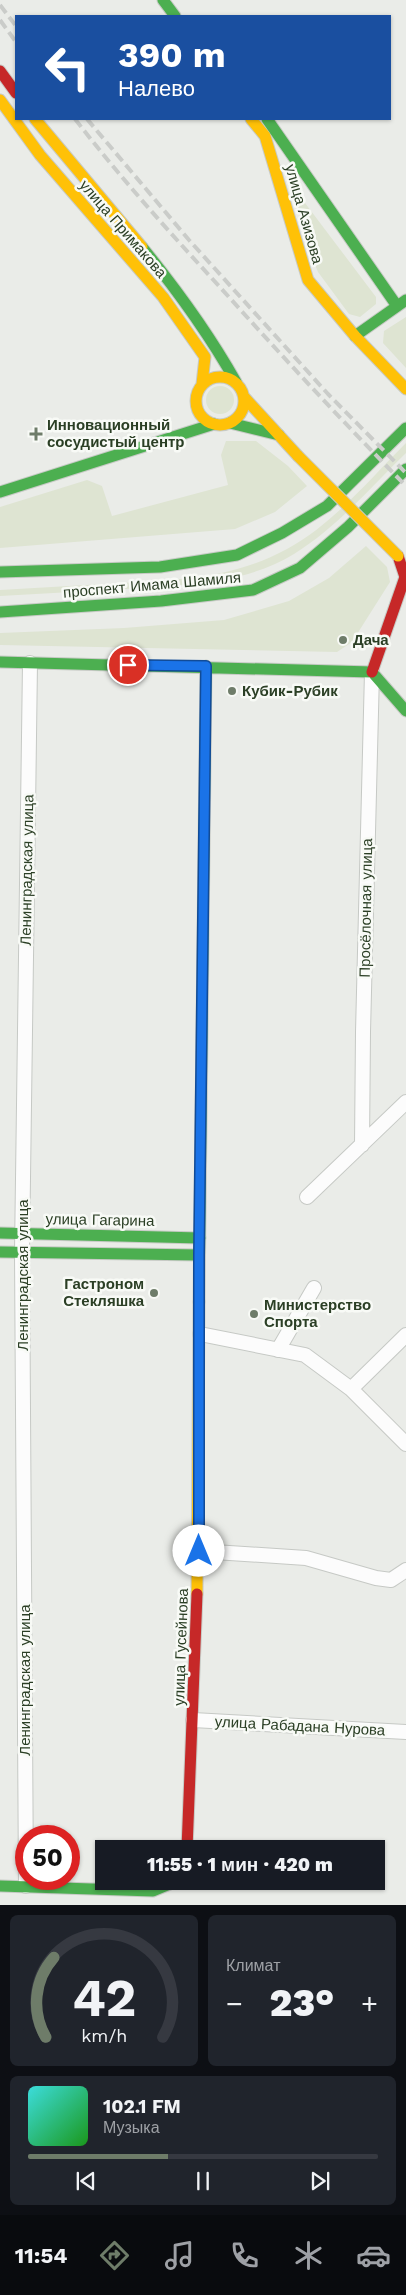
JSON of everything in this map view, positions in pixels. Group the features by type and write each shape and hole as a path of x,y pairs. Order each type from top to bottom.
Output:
{"main road":[{"path":"163,0 174,15"},
{"path":"175,0 186,15"},
{"path":"0,71 15,92"},
{"name":"улица Примакова","path":"0,100 40,155 162,298 200,349 205,357 202,384"},
{"name":"улица Примакова","path":"36,120 171,282 226,360 236,382"},
{"name":"улица Азизова","path":"253,120 266,136 308,280 355,336 406,389"},
{"name":"улица Азизова","path":"268,120 402,303"},
{"path":"266,136 276,130"},
{"path":"355,336 402,303"},
{"path":"214,424 206,421 197,408 196,399 202,384 208,379 223,376 241,386 245,398 298,456 398,556 405,577 372,672"},
{"path":"230,423 238,418 243,410 245,398"},
{"path":"161,442 184,426 197,408"},
{"path":"0,492 214,424 230,423 279,435"},
{"name":"проспект Имама Шамиля","path":"0,572 160,567 237,555 282,533 327,506 406,428"},
{"name":"проспект Имама Шамиля","path":"0,612 161,601 254,590 300,568 348,527 406,469"},
{"path":"0,662 206,666 372,672 406,710"},
{"name":"улица Гусейнова","path":"188,1840 199,1551 199,1255 206,666"},
{"name":"улица Гагарина","path":"0,1233 200,1238"},
{"path":"0,1252 199,1255"},
{"path":"0,1886 15,1886"},
{"path":"80,1888 95,1889"},
{"path":"128,1890 156,1890"}],"street":[{"name":"Ленинградская улица","path":"26,1825 22,1252 30,663"},
{"name":"Просёлочная улица","path":"362,1145 363,1012 372,672"},
{"path":"307,1198 406,1102"},
{"path":"278,1350 314,1288"},
{"path":"200,1334 305,1355 351,1389 406,1444"},
{"path":"351,1389 406,1335"},
{"path":"199,1551 306,1558 376,1578 390,1580 406,1570"},
{"name":"улица Рабадана Нурова","path":"193,1720 406,1732"}],"green space":[{"path":"302,199 376,297 376,304 360,317 349,314 318,272 308,247 296,202"},
{"path":"406,317 406,368 383,343 384,331"},
{"path":"220,386 230,390 234,400 230,410 220,414 210,410 206,400 210,390"},
{"path":"226,441 256,441 288,466 307,486 275,512 235,529 0,548 0,507 87,480 102,486 112,516 228,485 221,455"},
{"path":"406,443 406,453 324,532 294,554 254,572 212,582 0,596 0,590 206,576 226,572 266,559 304,539 320,527 350,501"},
{"path":"366,546 387,567 390,582 352,642 337,652 0,645 0,633 124,628 224,620 289,601 329,578"}],"railway":[{"path":"0,5 15,25"},
{"path":"0,20 15,41"},
{"path":"76,120 127,183 182,245 311,387 406,486"},
{"path":"88,120 189,240 328,394 406,473"}],"traffic: fast":[{"path":"163,0 174,15"},
{"path":"268,120 397,306"},
{"path":"142,247 192,313 236,382"},
{"path":"355,336 406,300"},
{"path":"230,423 279,435"},
{"path":"0,492 214,424"},
{"path":"0,572 160,567 237,555 282,533 327,506 406,428"},
{"path":"0,612 161,601 253,590 300,568 348,527 406,469"},
{"path":"0,662 372,672"},
{"path":"199,1302 206,666"},
{"path":"372,672 406,711"},
{"path":"0,1233 200,1238"},
{"path":"0,1252 199,1255"},
{"path":"0,1886 95,1889"},
{"path":"122,1890 155,1890"}],"traffic: slow":[{"path":"0,100 40,155 163,297 205,357 202,384"},
{"path":"36,120 142,247"},
{"path":"252,120 265,136 308,280 355,336 406,389"},
{"path":"215,377 225,377 234,381 240,387 243,392 244,401 243,410 234,421 225,425 215,425 206,421 200,415 196,406 196,396 200,387 206,381 215,377"},
{"path":"245,398 298,456"},
{"path":"298,456 398,556"},
{"path":"197,1594 199,1302"}],"traffic: jam":[{"path":"0,71 15,92"},
{"path":"372,672 405,577 398,556"},
{"path":"187,1840 197,1594"}],"place":[{"name":"Инновационный сосудистый центр","path":"36,434"},
{"name":"Дача","path":"343,640"},
{"name":"Кубик-Рубик","path":"232,691"},
{"name":"Гастроном Стекляшка","path":"154,1293"},
{"name":"Министерство Спорта","path":"254,1314"}],"route":[{"path":"128,665 206,666 199,1255 199,1551"}]}
